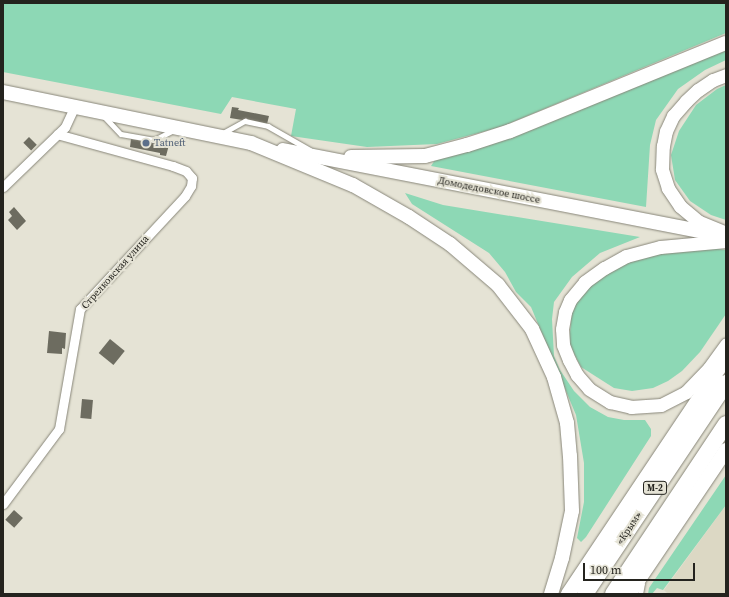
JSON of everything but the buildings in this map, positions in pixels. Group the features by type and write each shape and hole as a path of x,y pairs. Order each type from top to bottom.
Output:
{"highway":[{"name":"«Крым»","path":"585,594 726,383"},
{"name":"М-2","path":"613,594 726,424"}],"main road":[{"path":"323,158 425,156 467,145 510,131 726,43"},
{"path":"726,75 713,80 698,90 673,116 666,131 662,146 662,169 668,188 680,206 699,222 726,232"},
{"path":"3,92 251,144 353,185 409,217 438,236 498,285 532,329 554,377 567,423 572,511 562,558 551,594"},
{"name":"Домодедовское шоссе","path":"251,144 726,236"},
{"path":"726,241 660,248 626,256 585,282 570,300 565,312 562,329 563,346 576,375 589,389 610,402 631,407 662,405 686,392 709,368 726,345"},
{"path":"568,594 726,358"},
{"path":"630,594 726,450"}],"street":[{"path":"3,187 65,127 75,106"},
{"name":"Стрелковская улица","path":"3,504 59,429 80,309 185,196 191,186 192,178 186,171 173,166 57,134"}],"lane":[{"path":"217,136 244,121 268,126 323,158"},
{"path":"640,594 646,569"}],"shaded area":[{"path":"726,505 726,594 668,594 664,590"}],"green space":[{"path":"3,3 726,3 726,33 501,127 437,144 367,147 291,136 296,109 232,97 221,114 3,72"},
{"path":"726,48 726,60 705,70 678,89 656,120 650,145 646,207 431,166 435,160"},
{"path":"726,85 726,220 711,215 690,201 675,180 671,155 679,131 696,105 717,89"},
{"path":"405,193 443,205 640,237 600,253 572,277 554,302 552,319 554,356 560,370 574,391 590,407 608,417 624,420 645,420 651,429 651,436 586,537 581,542 577,538 584,502 584,463 576,415 531,307 516,292 505,272 489,253 412,204"},
{"path":"710,248 726,250 726,314 700,352 682,371 668,381 653,388 632,391 614,388 581,367 569,344 572,309 587,288 616,264 650,254"},
{"path":"726,475 726,505 663,590 657,588 652,594 648,594 649,588"}],"place":[{"name":"Tatneft","path":"146,143"}]}
